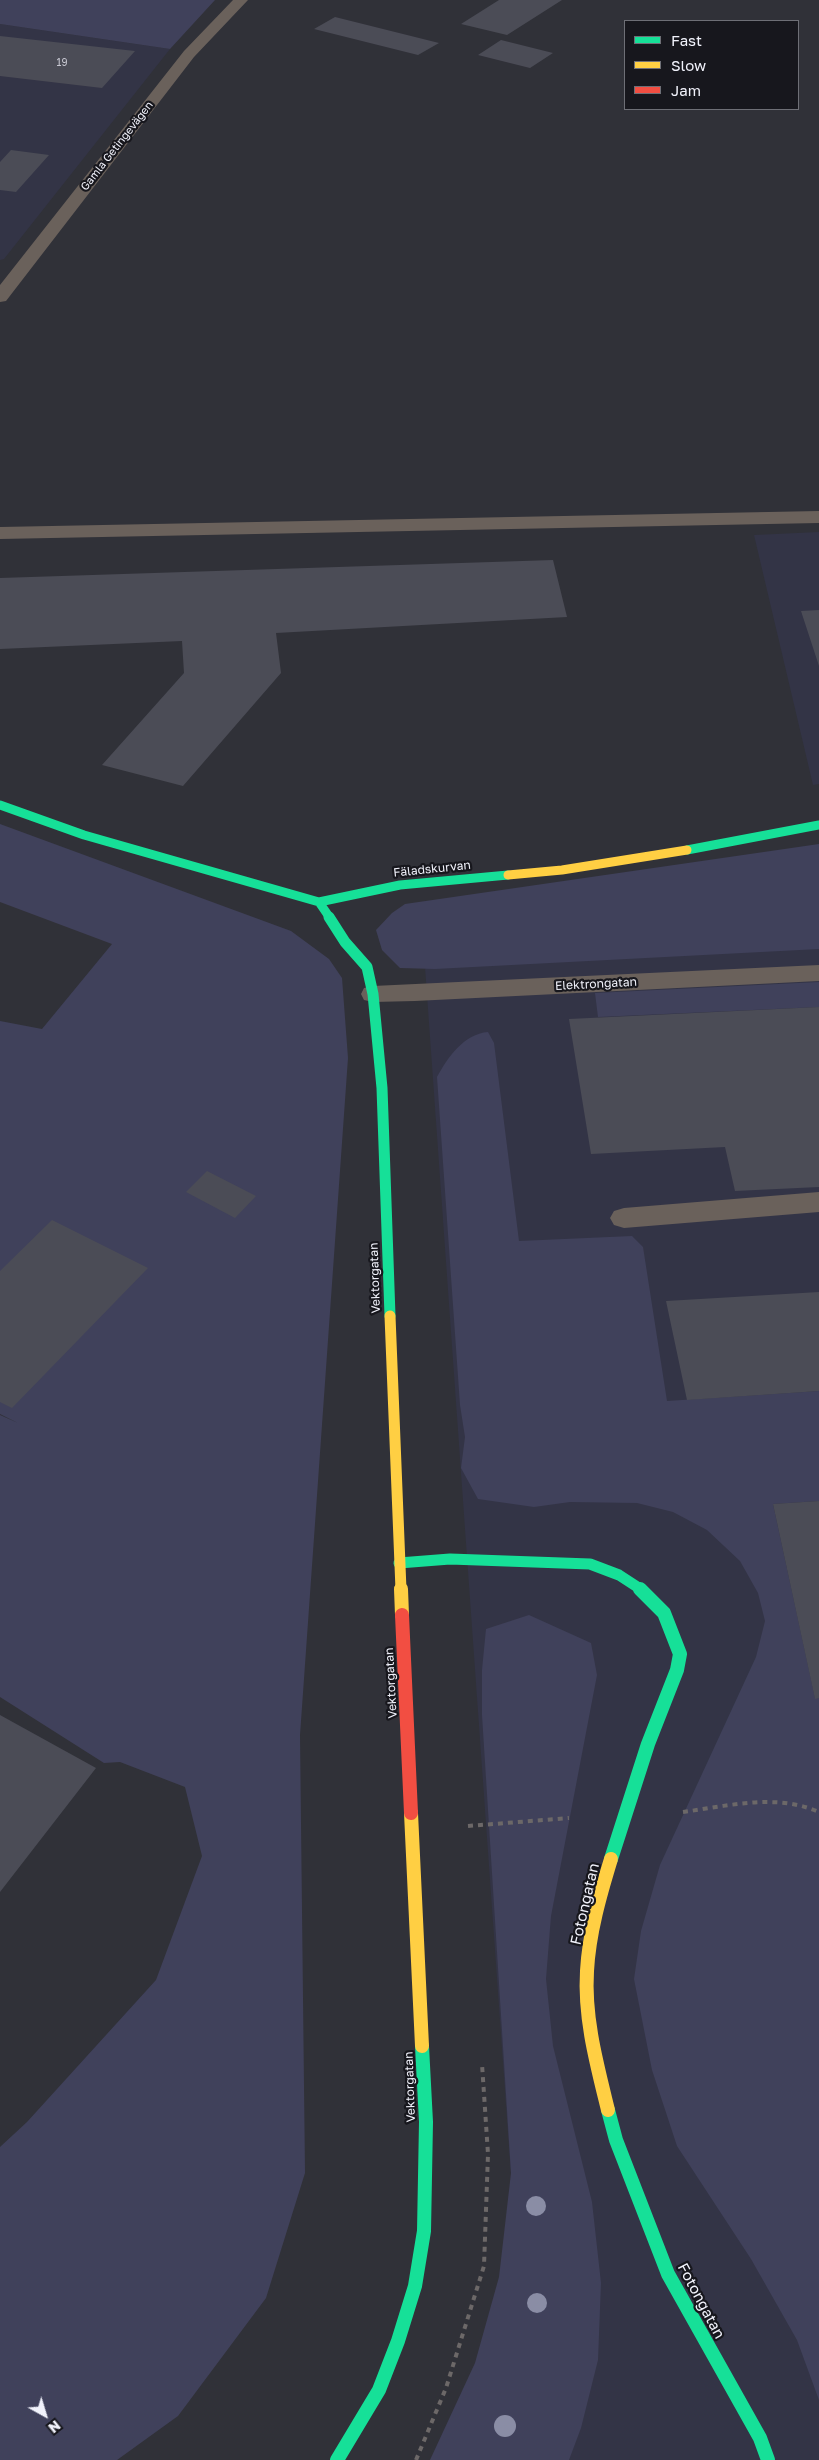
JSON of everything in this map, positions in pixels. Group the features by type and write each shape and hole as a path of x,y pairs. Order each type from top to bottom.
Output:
{"street":[{"name":"Gamla Getingevägen","path":"2,291 189,54 240,0"},
{"path":"0,533 819,517"},
{"name":"Fäladskurvan","path":"0,805 84,835 319,902 400,885 562,870 688,850 819,826"},
{"name":"Vektorgatan","path":"319,902 345,942 367,968 372,994 382,1088 399,1563 426,2122 424,2231 415,2286 398,2341 379,2390 337,2460"},
{"name":"Elektrongatan","path":"372,994 819,972"},
{"path":"624,1218 819,1202"},
{"name":"Fotongatan","path":"399,1563 450,1559 590,1564 619,1575 642,1590 664,1613 680,1654 677,1670 648,1744 616,1841 597,1908 587,1972 589,2015 595,2058 616,2140 668,2274 760,2438 768,2460"}],"shaded area":[{"path":"0,0 215,0 170,49 0,24"},
{"path":"0,24 170,49 4,259 0,260"},
{"path":"819,532 819,784 813,785 754,535"},
{"path":"0,824 291,931 329,959 342,978 348,1058 300,1735 305,2173 266,2298 178,2416 117,2460 0,2460 0,2147 27,2122 156,1980 202,1856 185,1787 120,1762 104,1763 0,1697 0,1415 18,1423 0,1414 0,1021 42,1029 112,944 0,902"},
{"path":"819,844 819,949 435,969 400,968 382,950 376,930 392,913 405,904"},
{"path":"819,939 819,2460 442,2460 499,2318 511,2175 425,967"},
{"path":"819,982 819,1007 598,1017 595,993"},
{"path":"488,1032 494,1043 519,1241 632,1236 643,1247 667,1401 819,1391 819,1501 773,1504 815,1698 819,1698 819,2400 797,2340 751,2259 677,2146 652,2070 634,1979 641,1931 660,1865 756,1657 765,1621 758,1593 740,1561 707,1530 673,1512 637,1503 570,1502 534,1507 478,1499 461,1468 465,1437 460,1405 437,1077 452,1054 464,1042 471,1037"},
{"path":"529,1615 591,1643 597,1675 551,1916 546,1979 553,2046 592,2202 601,2283 598,2360 581,2428 569,2460 430,2460 475,2363 499,2277 511,2173 482,1715 482,1670 486,1629"}],"building":[{"path":"499,0 562,0 507,35 461,24"},
{"path":"335,17 439,43 418,55 314,29"},
{"path":"0,36 135,51 102,88 0,76"},
{"path":"501,40 553,53 530,68 478,55"},
{"path":"11,150 49,155 16,192 0,190 0,162"},
{"path":"553,560 567,617 276,633 281,673 183,786 102,765 184,673 182,641 0,649 0,578"},
{"path":"819,610 819,666 801,611"},
{"path":"819,1007 819,1187 735,1191 725,1147 591,1154 569,1019"},
{"path":"207,1171 256,1196 235,1218 186,1192"},
{"path":"52,1220 148,1268 12,1408 0,1402 0,1271"},
{"path":"819,1292 819,1391 687,1400 666,1301"},
{"path":"819,1501 819,1698 815,1699 773,1504"},
{"path":"0,1715 96,1768 0,1892"}],"traffic: fast":[{"path":"0,805 84,835 319,902 400,885 508,875"},
{"path":"687,850 819,825"},
{"path":"319,902 345,942 367,967 373,994 382,1088 390,1316"},
{"path":"399,1563 450,1559 590,1564 619,1575 642,1590 664,1613 680,1654 677,1670 648,1744 611,1859"},
{"path":"337,2460 379,2390 398,2341 415,2286 424,2231 426,2122 422,2046"},
{"path":"608,2110 616,2140 668,2274 760,2438 768,2460"}],"traffic: slow":[{"path":"508,875 562,870 687,850"},
{"path":"390,1316 402,1615"},
{"path":"411,1813 422,2046"},
{"path":"608,2110 589,2024 587,1971 593,1929 611,1859"}],"traffic: jam":[{"path":"402,1615 411,1813"}]}
